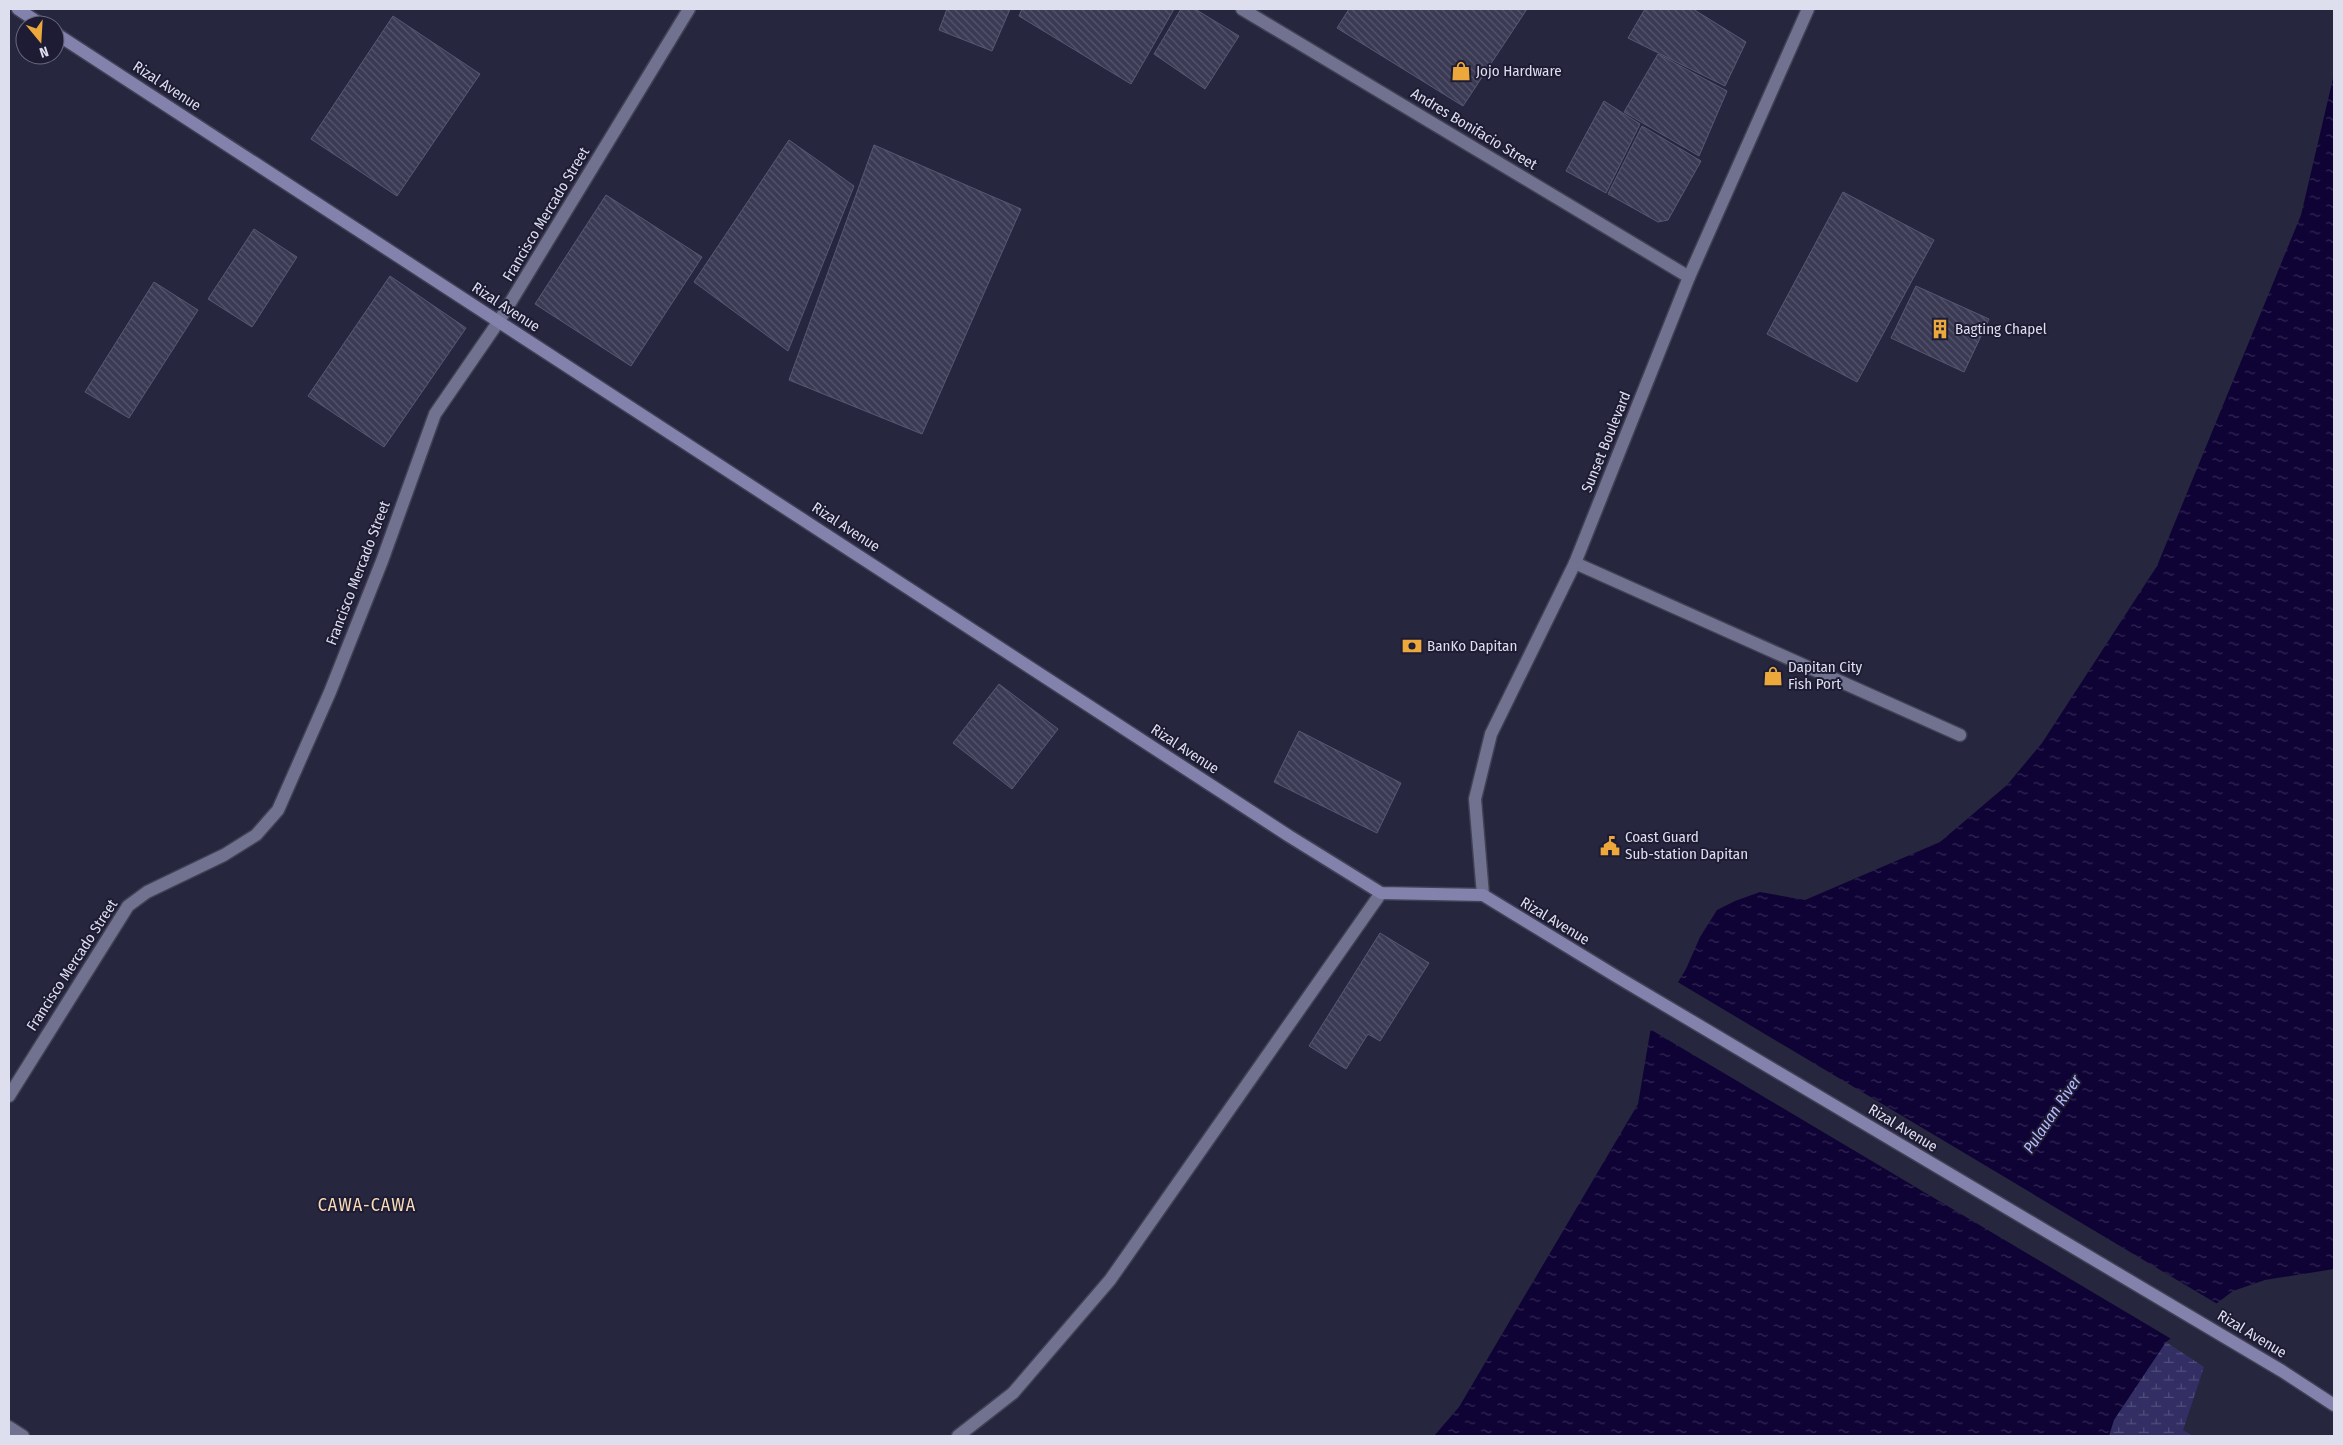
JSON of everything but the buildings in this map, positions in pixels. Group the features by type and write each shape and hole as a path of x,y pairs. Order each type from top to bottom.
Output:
{"main road":[{"name":"Rizal Avenue","path":"65,39 1281,831 1381,893"},
{"path":"1381,893 1483,895"},
{"name":"Rizal Avenue","path":"1483,895 1619,978 2282,1371 2334,1405"}],"street":[{"name":"Francisco Mercado Street","path":"9,1096 128,906 147,892 224,855 256,835 278,810 337,674 382,561 435,414 499,321 689,9"},
{"name":"Andres Bonifacio Street","path":"1242,9 1689,277"},
{"name":"Sunset Boulevard","path":"1483,895 1475,800 1491,734 1575,563 1689,277 1808,9"},
{"path":"1575,563 1960,735"},
{"path":"958,1436 1013,1393 1110,1280 1381,893"},
{"path":"9,1427 23,1436"}],"green space":[{"path":"2149,1331 2204,1367 2183,1430 2193,1436 2089,1436"}],"water":[{"name":"Pulauan River","path":"2334,74 2334,1269 2265,1280 2233,1291 2166,1342 2114,1420 2109,1436 1434,1436 1459,1407 1638,1104 1651,1027 1686,969 1700,937 1717,910 1760,892 1805,900 1940,842 2007,785 2042,743 2157,566 2301,215"}],"pier":[{"path":"1676,981 2219,1305 2173,1340 1648,1028"}],"place":[{"name":"Jojo Hardware","path":"1461,71"},
{"name":"Bagting Chapel","path":"1940,329"},
{"name":"BanKo Dapitan","path":"1412,646"},
{"name":"Dapitan City Fish Port","path":"1773,676"},
{"name":"Coast Guard Sub-station Dapitan","path":"1610,846"}],"district":[{"name":"CAWA-CAWA","path":"367,1205"}]}
